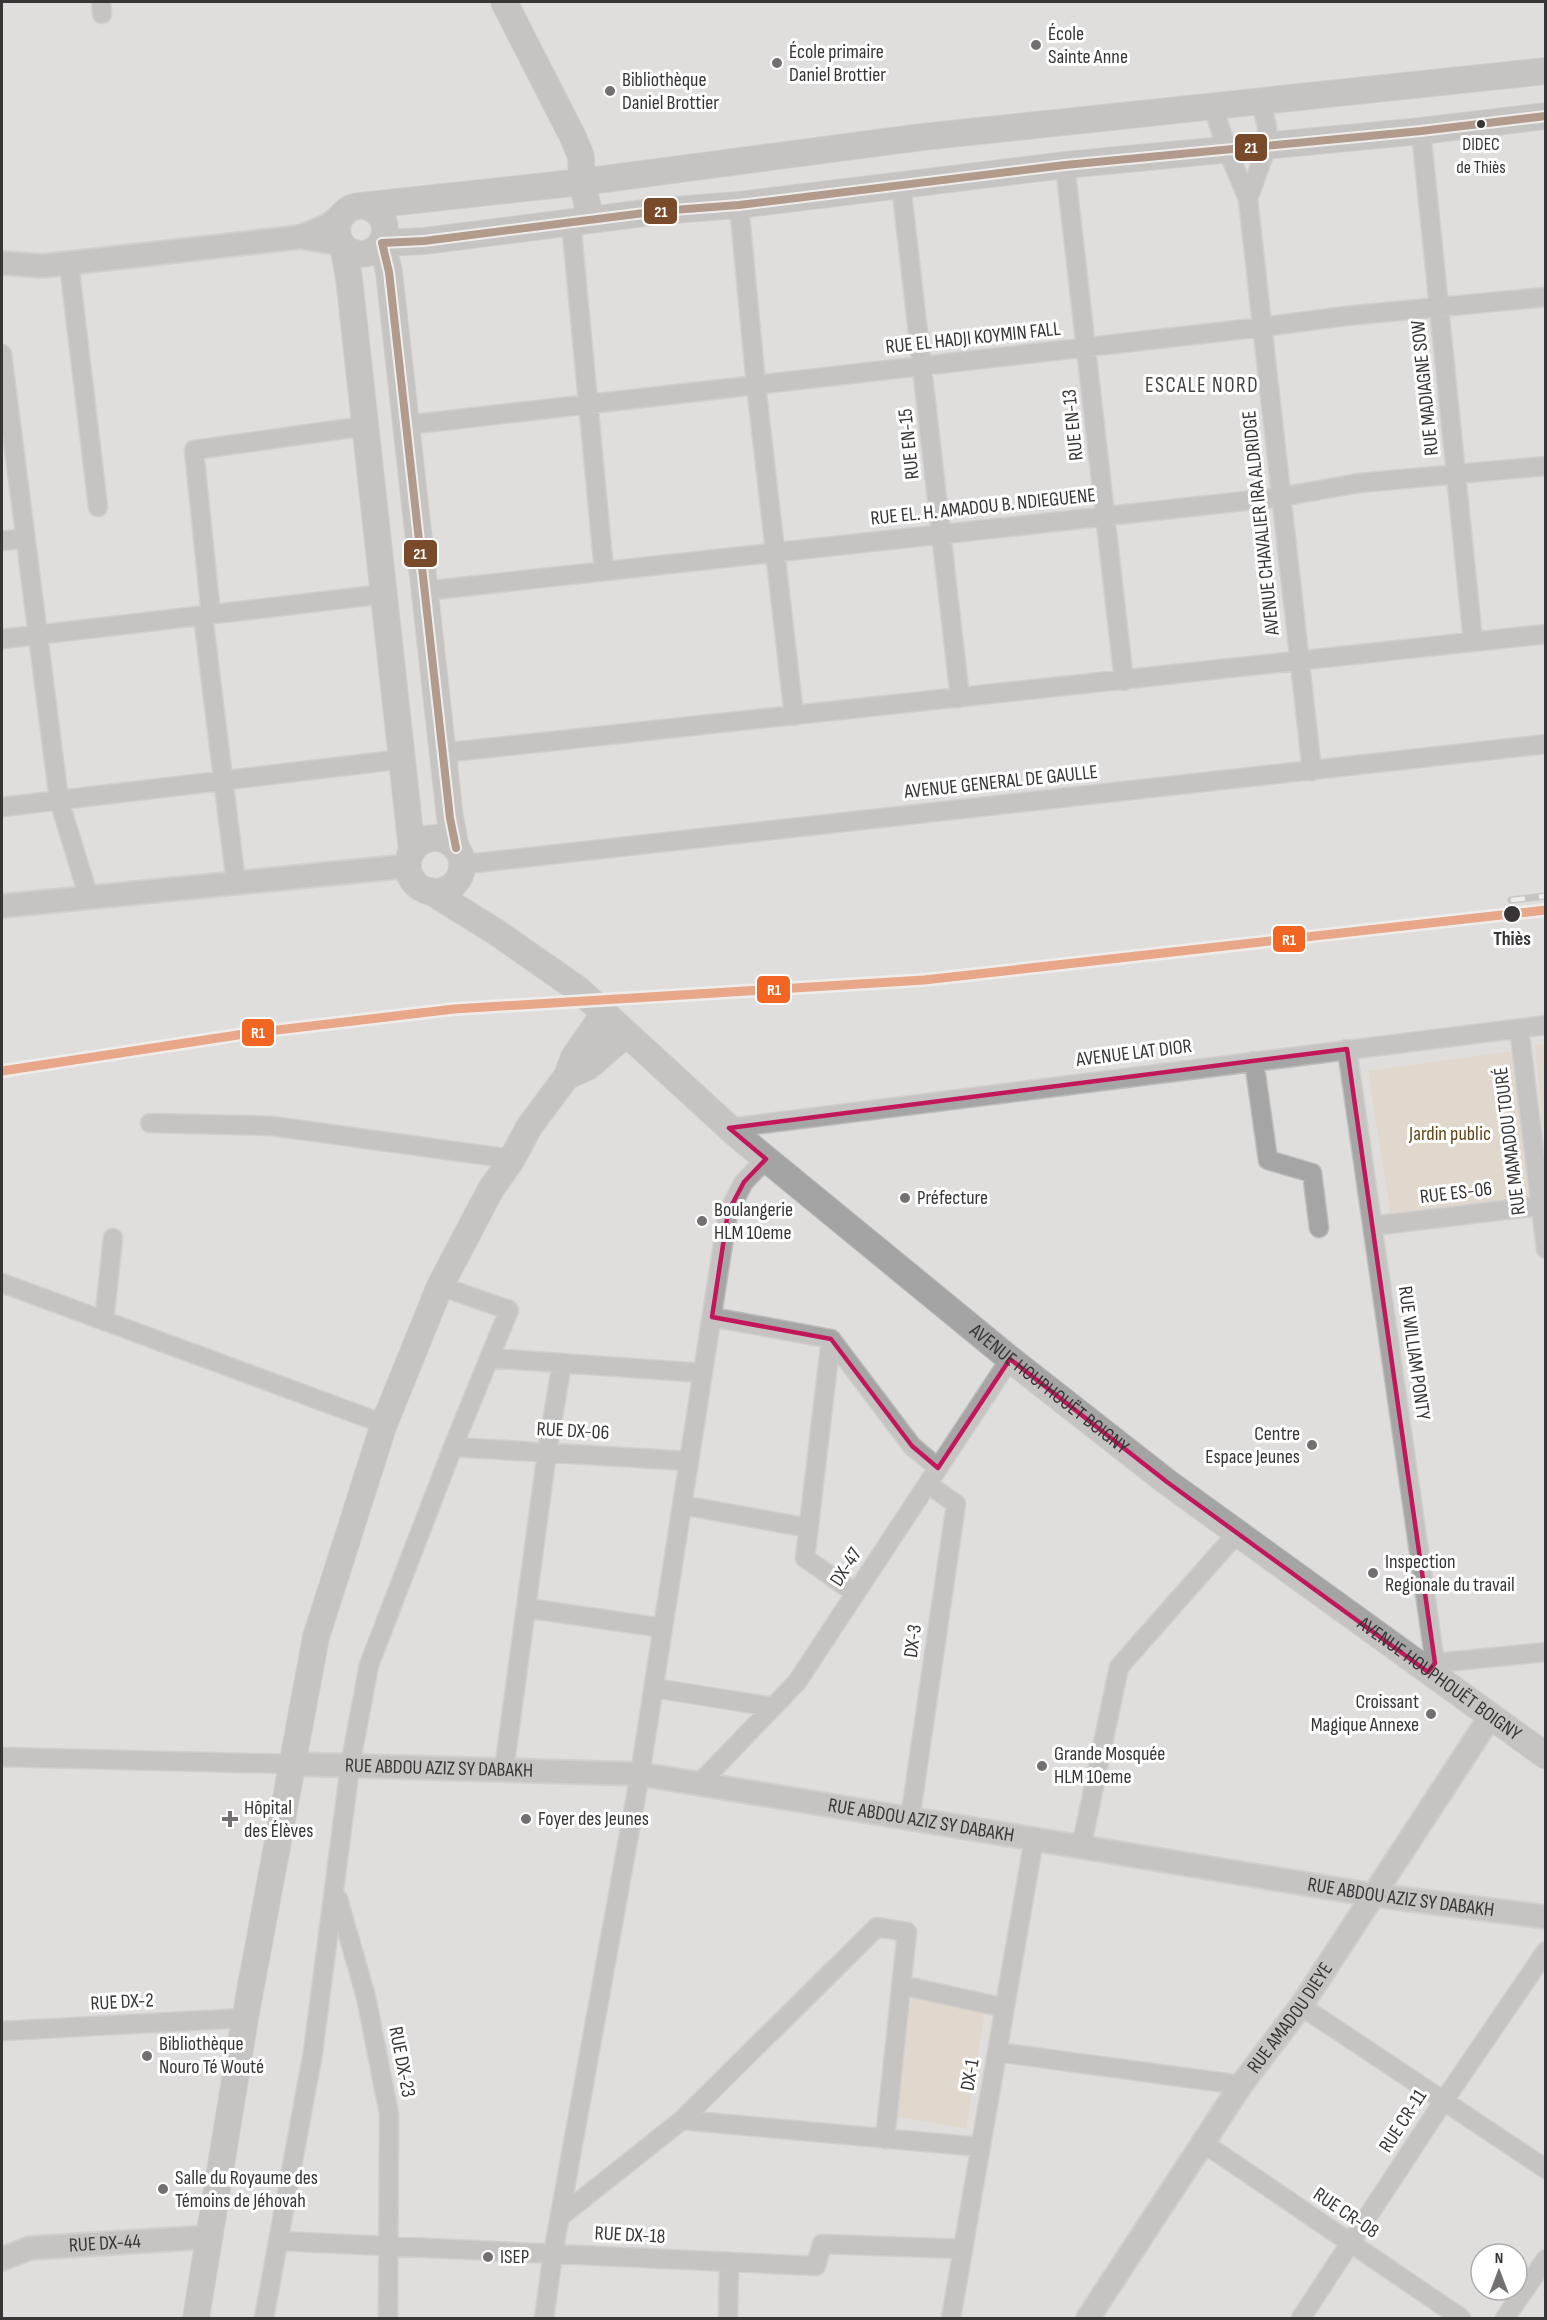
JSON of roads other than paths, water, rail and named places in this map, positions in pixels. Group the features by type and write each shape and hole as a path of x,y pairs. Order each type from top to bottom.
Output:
{"main road":[{"path":"504,2 533,54 591,180 591,219"},
{"path":"382,243 389,272 450,818 459,861 451,886 437,892 430,891 415,882 410,859 404,759 349,278 337,227 351,210 922,137 1545,71"},
{"path":"382,243 739,205 1065,165 1421,131 1545,116"},
{"path":"342,245 356,254 363,255 377,249 382,243 386,229 375,210 351,210"},
{"path":"410,859 425,840 434,838 450,843 496,932"},
{"name":"AVENUE HOUPHOUËT BOIGNY","path":"430,891 496,932 579,990 729,1128 766,1159 1010,1359 1167,1482 1432,1668 1490,1717 1545,1756"},
{"path":"196,2319 245,2018 316,1637 384,1424 440,1286 491,1189 512,1159 529,1127 567,1076 574,1057 604,1014"},
{"path":"567,1076 588,1068 626,1034"}],"street":[{"path":"1248,199 1267,146 1267,127 1261,101"},
{"path":"1213,107 1227,149 1248,199"},
{"name":"RUE MADIAGNE SOW","path":"1421,131 1473,641"},
{"name":"RUE EN-13","path":"1065,165 1124,681"},
{"name":"RUE EN-15","path":"901,185 960,698"},
{"name":"AVENUE CHAVALIER IRA ALDRIDGE","path":"1248,199 1312,771"},
{"path":"739,205 756,385 794,716"},
{"path":"2,263 43,266 69,264 300,237 327,226 351,210"},
{"path":"591,219 588,404 604,571"},
{"path":"300,237 342,245"},
{"path":"69,264 98,507"},
{"path":"2,281 43,266"},
{"name":"RUE EL HADJI KOYMIN FALL","path":"406,425 1087,348 1345,316 1545,297"},
{"path":"2,354 7,448 25,538 59,800 89,898"},
{"path":"236,883 222,781 194,450 365,426"},
{"name":"RUE EL. H. AMADOU B. NDIEGUENE","path":"424,591 1281,497 1359,483 1545,466"},
{"path":"2,541 25,538"},
{"path":"2,639 385,594"},
{"path":"442,753 1545,634"},
{"name":"AVENUE GENERAL DE GAULLE","path":"459,861 488,862 1545,744"},
{"path":"2,807 404,759"},
{"path":"2,906 236,883 410,859"},
{"name":"AVENUE LAT DIOR","path":"729,1128 1545,1025"},
{"name":"RUE MAMADOU TOURÉ","path":"1519,1028 1543,1205 1545,1249"},
{"name":"RUE WILLIAM PONTY","path":"1347,1049 1432,1668"},
{"path":"1254,1061 1268,1160 1312,1173 1318,1228"},
{"path":"150,1123 272,1126 512,1159"},
{"path":"544,2319 553,2254 640,1774 728,1212 744,1182 766,1159"},
{"name":"RUE ES-06","path":"1373,1226 1543,1205"},
{"path":"104,1321 113,1238"},
{"path":"2,1283 384,1424"},
{"path":"264,2319 313,2052 336,1891 350,1766 369,1665 453,1447 509,1310 440,1286"},
{"path":"712,1317 831,1339 933,1476"},
{"path":"831,1339 806,1558 855,1593"},
{"path":"489,1358 703,1373"},
{"name":"DX-47","path":"699,1784 796,1682 1010,1359"},
{"path":"504,1770 547,1452 562,1363"},
{"name":"RUE DX-06","path":"453,1447 689,1461"},
{"name":"DX-3","path":"910,1819 956,1504 933,1476"},
{"path":"682,1505 809,1528"},
{"path":"1081,1848 1119,1667 1238,1532"},
{"path":"526,1608 663,1628"},
{"path":"1432,1668 1545,1652"},
{"path":"654,1688 773,1707"},
{"name":"RUE AMADOU DIEYE","path":"1088,2319 1205,2144 1241,2085 1301,2006 1490,1717"},
{"path":"2,1757 292,1764"},
{"name":"RUE ABDOU AZIZ SY DABAKH","path":"292,1764 640,1774 1373,1895 1545,1917"},
{"name":"DX-1","path":"951,2319 1034,1839"},
{"name":"RUE DX-23","path":"336,1891 366,1997 389,2114 388,2319"},
{"path":"561,2216 682,2120 877,1927 907,1932 885,2139"},
{"name":"RUE CR-11","path":"1302,2319 1443,2102 1545,1951"},
{"path":"901,1986 1005,2007"},
{"path":"1301,2006 1545,2169"},
{"name":"RUE DX-2","path":"2,2031 245,2018"},
{"path":"997,2052 1241,2085"},
{"path":"682,2120 981,2146"},
{"name":"RUE CR-08","path":"1205,2144 1461,2319"},
{"name":"RUE DX-44","path":"2,2259 30,2248 211,2237"},
{"name":"RUE DX-18","path":"279,2241 816,2266 822,2244 963,2249"},
{"path":"1505,2319 1545,2259"},
{"path":"728,2319 729,2262"}],"railway":[{"path":"1511,900 1546,896"},
{"path":"2,1071 244,1034 454,1009 924,980 1546,910"}],"place":[{"name":"École Sainte Anne","path":"1036,45"},
{"name":"École primaire Daniel Brottier","path":"777,63"},
{"name":"Bibliothèque Daniel Brottier","path":"610,91"},
{"name":"DIDEC de Thiès","path":"1481,124"},
{"name":"Thiès","path":"1512,914"},
{"name":"Préfecture","path":"905,1198"},
{"name":"Boulangerie HLM 10eme","path":"702,1221"},
{"name":"Centre Espace Jeunes","path":"1312,1445"},
{"name":"Inspection Regionale du travail","path":"1373,1573"},
{"name":"Croissant Magique Annexe","path":"1431,1714"},
{"name":"Grande Mosquée HLM 10eme","path":"1042,1766"},
{"name":"Hôpital des Élèves","path":"230,1819"},
{"name":"Foyer des Jeunes","path":"526,1819"},
{"name":"Bibliothèque Nouro Té Wouté","path":"147,2056"},
{"name":"Salle du Royaume des Témoins de Jéhovah","path":"163,2189"},
{"name":"ISEP","path":"488,2257"}],"district":[{"name":"ESCALE NORD","path":"1202,385"}],"park label":[{"name":"Jardin public","path":"1450,1134"}]}
